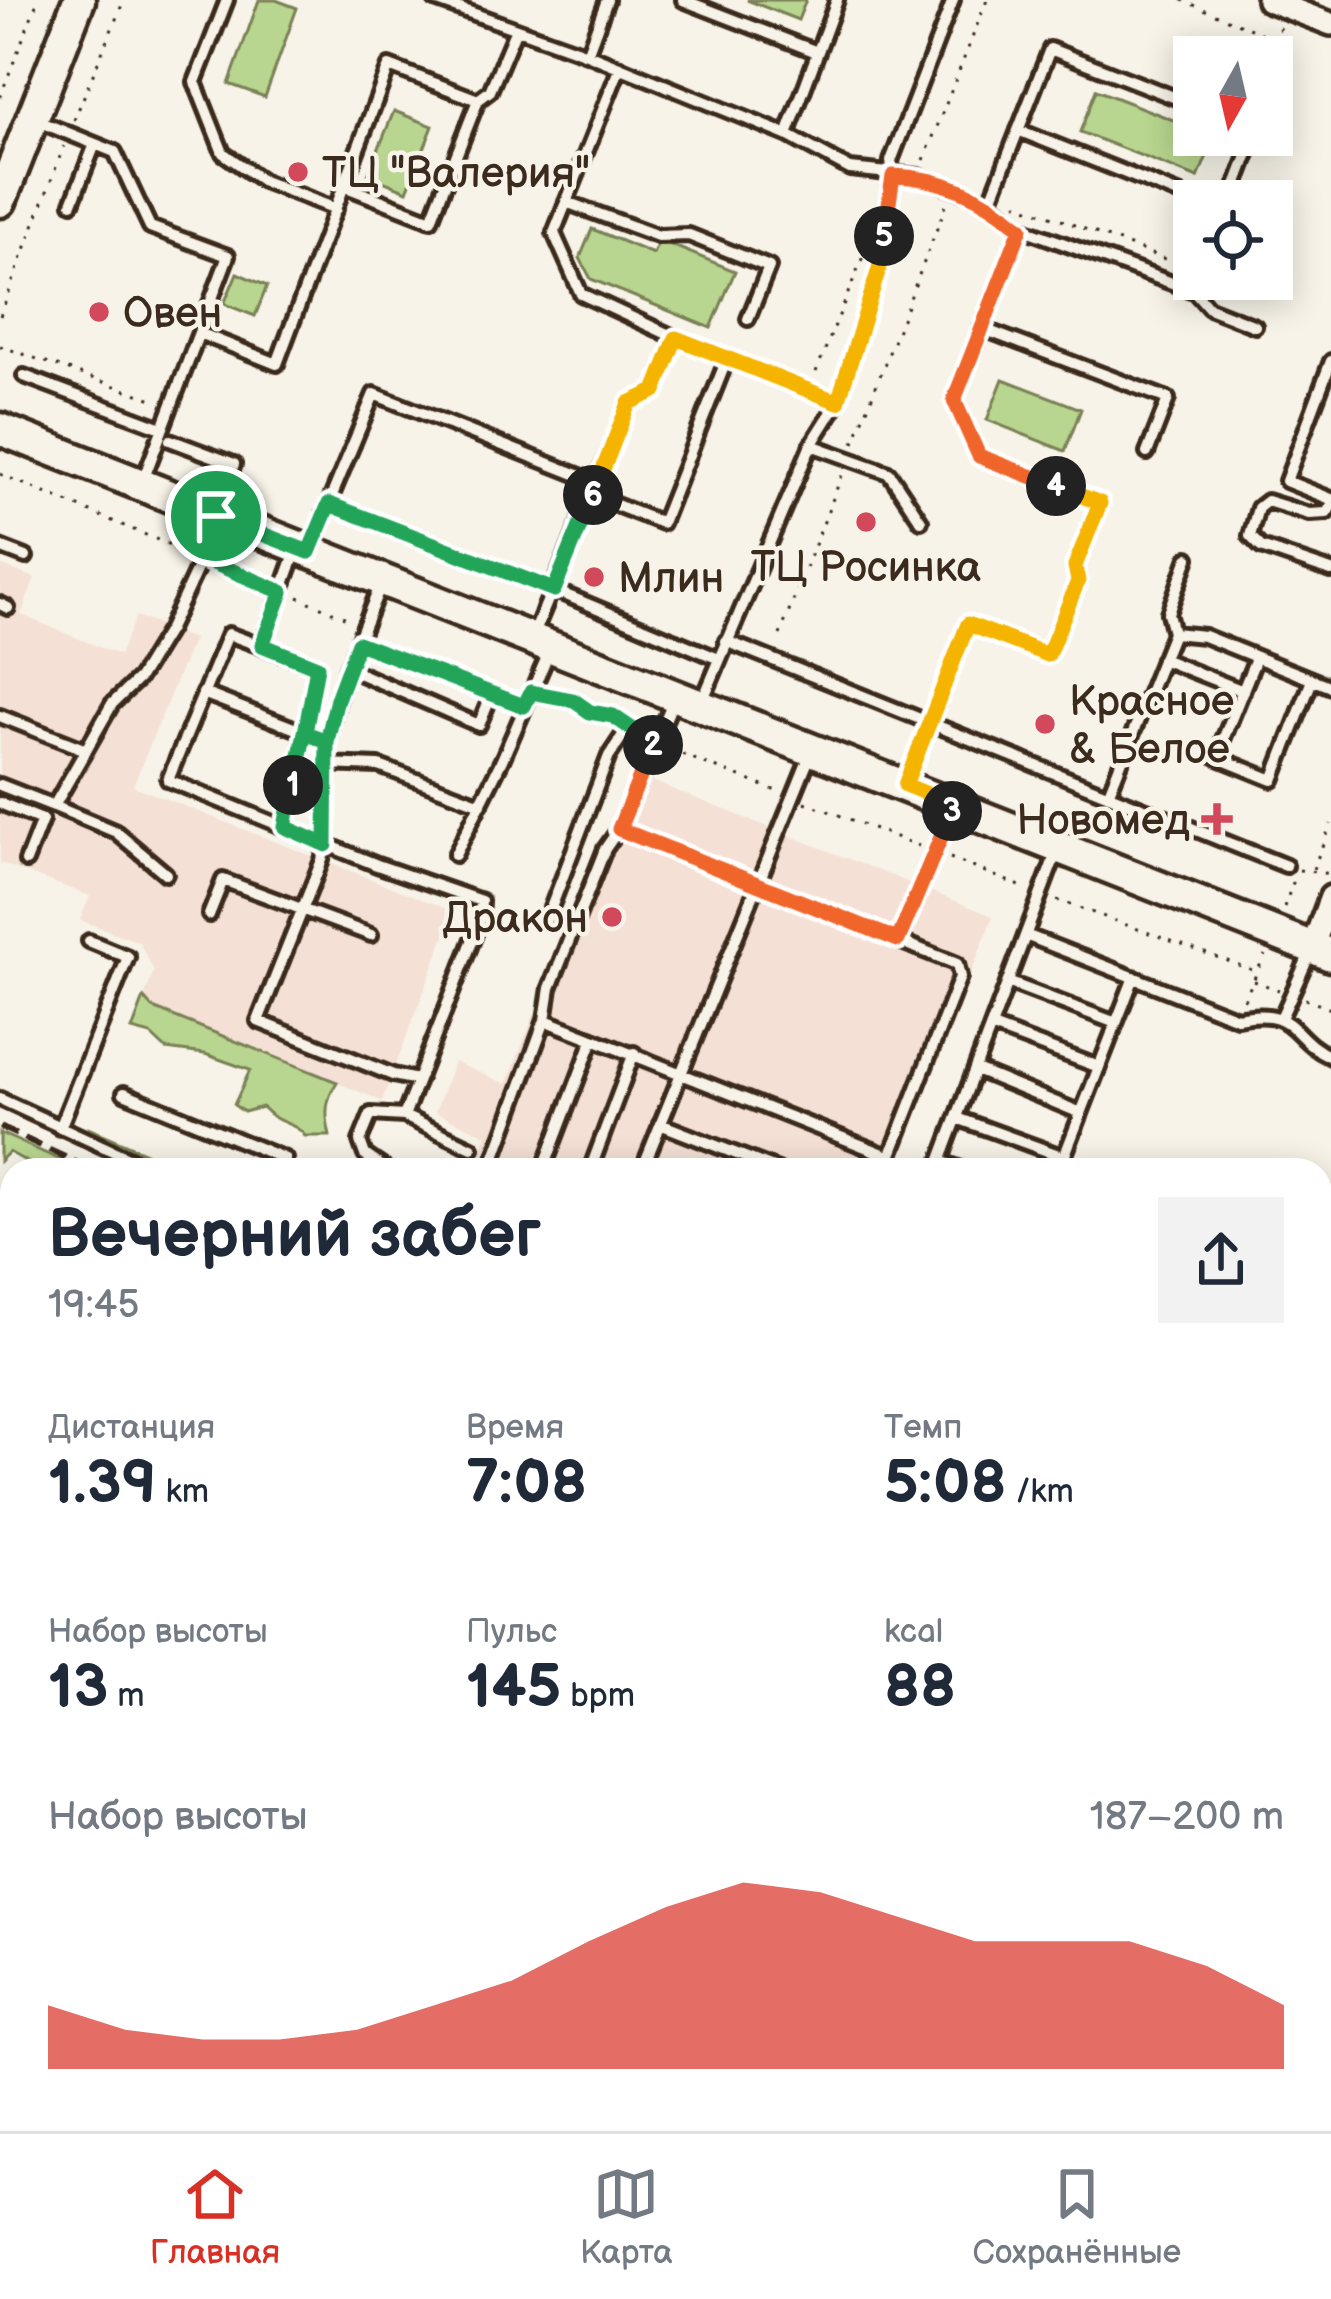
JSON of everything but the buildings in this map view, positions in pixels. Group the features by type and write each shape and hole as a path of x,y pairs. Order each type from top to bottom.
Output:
{"main road":[{"path":"0,201 79,0"},
{"path":"0,429 1322,952"}],"street":[{"path":"1270,0 1331,24"},
{"path":"1322,952 1331,897"}],"lane":[{"path":"227,0 195,82 223,153 263,181 336,209"},
{"path":"435,0 587,54 787,135 850,169 918,176 991,199 1021,228 1173,277"},
{"path":"587,54 607,0"},
{"path":"683,0 817,52"},
{"path":"787,135 837,0"},
{"path":"494,1158 545,1020 550,988 605,849 619,829 662,731 719,659 811,445 838,402 879,269 893,176 891,161 953,0"},
{"path":"344,186 431,220 478,100 490,91 516,28"},
{"path":"991,199 1050,49 1173,97"},
{"path":"199,333 277,364 389,65 478,100"},
{"path":"620,67 554,232 581,294 676,338 838,402"},
{"path":"33,119 115,152 150,227 228,256 171,406 166,434 141,486"},
{"path":"1018,130 1173,192"},
{"path":"72,203 95,144"},
{"path":"566,202 658,236 689,235 769,267 748,319"},
{"path":"905,785 968,624 1048,655 1078,581 1075,566 1100,503 979,456 954,400 1021,228"},
{"path":"1204,300 1208,308 1255,326"},
{"path":"981,328 1168,399 1147,453"},
{"path":"455,855 531,692 554,590 629,403 655,391 676,338"},
{"path":"262,645 282,592 329,504 374,394 595,489 662,523 727,359"},
{"path":"1331,361 1286,481 1331,503 1327,513 1309,514 1268,501 1258,508 1250,536 1261,547 1331,572"},
{"path":"24,376 234,464 202,558 169,629 139,678 112,704 54,806"},
{"path":"811,445 889,473 921,521"},
{"path":"329,504 719,659"},
{"path":"0,547 26,557"},
{"path":"1108,795 1173,633 1168,613 1188,558"},
{"path":"383,581 347,668 327,741 326,845 258,1021 393,1075 417,1079"},
{"path":"1173,633 1204,636 1331,687"},
{"path":"285,827 317,667 228,634 168,780 326,845 481,901 480,921 404,1116"},
{"path":"726,641 1286,866"},
{"path":"358,643 524,706"},
{"path":"1256,658 1216,757 1273,780 1312,680"},
{"path":"1162,659 1243,691"},
{"path":"397,692 409,663"},
{"path":"347,668 479,724 492,694"},
{"path":"203,693 327,741"},
{"path":"0,716 86,750"},
{"path":"546,921 609,756 622,735 662,731"},
{"path":"650,1158 813,750"},
{"path":"325,764 379,766 481,804"},
{"path":"0,784 116,832 166,874"},
{"path":"0,803 42,820 26,861"},
{"path":"898,940 955,805"},
{"path":"545,1020 891,1156 960,977 957,964 619,829"},
{"path":"942,1158 1058,848"},
{"path":"209,915 223,880 370,935"},
{"path":"1028,936 1237,1018 1258,1014 1281,1018 1300,1030 1313,1049 1331,1057"},
{"path":"60,1127 128,957 88,940"},
{"path":"1281,1018 1322,952"},
{"path":"1063,1158 1135,977"},
{"path":"1010,983 1116,1023"},
{"path":"992,1027 1099,1067"},
{"path":"548,1158 593,1039"},
{"path":"595,1158 634,1053"},
{"path":"976,1070 1081,1113"},
{"path":"124,1093 283,1158"},
{"path":"0,1100 128,1158"},
{"path":"369,1158 360,1141 371,1114 404,1116 472,1148"},
{"path":"957,1118 1047,1158"},
{"path":"660,1124 747,1158"}],"path":[{"path":"0,97 38,0"},
{"path":"0,316 124,0"},
{"path":"920,172 987,0"},
{"path":"1182,0 1273,38 1281,28"},
{"path":"780,635 950,197"},
{"path":"991,199 1173,263"},
{"path":"816,372 868,245"},
{"path":"0,346 171,406"},
{"path":"0,474 340,613 363,629"},
{"path":"531,692 573,700 635,731"},
{"path":"1313,869 1331,824"},
{"path":"1286,866 1331,874"}],"shaded area":[{"path":"0,565 35,578 21,615 119,655 136,616 193,639 133,786 445,908 449,925 382,1101 153,1008 144,998 154,971 139,942 80,920 90,896 0,863"},
{"path":"629,772 993,916 900,1158 478,1158 487,1135 435,1112 454,1062 507,1084"}],"green space":[{"path":"259,0 297,8 265,97 229,84"},
{"path":"747,0 806,0 798,20"},
{"path":"1096,90 1173,120 1173,156 1207,156 1198,178 1080,132"},
{"path":"394,111 433,126 407,191 368,175"},
{"path":"592,229 653,254 659,240 735,271 711,328 591,279 580,258"},
{"path":"237,273 267,286 255,316 224,304"},
{"path":"1003,379 1081,409 1065,451 987,420"},
{"path":"144,998 153,1008 337,1082 327,1108 330,1136 305,1136 262,1107 244,1112 234,1105 250,1070 205,1054 166,1049 151,1035 132,1030"},
{"path":"90,1129 157,1158 128,1158"},
{"path":"0,1133 56,1158 20,1158 9,1152 0,1158"}],"railway":[{"path":"0,1127 67,1158"}],"place":[{"name":"ТЦ \"Валерия\"","path":"298,172"},
{"name":"Овен","path":"99,312"},
{"name":"ТЦ Росинка","path":"866,522"},
{"name":"Млин","path":"594,577"},
{"name":"Красное & Белое","path":"1045,724"},
{"name":"Новомед","path":"1217,819"},
{"name":"Дракон","path":"612,917"}],"route":[{"path":"216,516 202,558 282,592 262,645 317,667 305,733 327,741 326,845 285,827 305,733 327,741 358,643 524,706 531,692 573,700 635,731 662,731 619,829 898,940 955,805 905,785 968,624 1048,655 1078,581 1075,566 1100,503 979,456 954,400 1021,228 990,202 918,176 893,176 879,269 838,402 676,338 655,391 629,403 554,590 329,504 309,552 216,516"}]}
